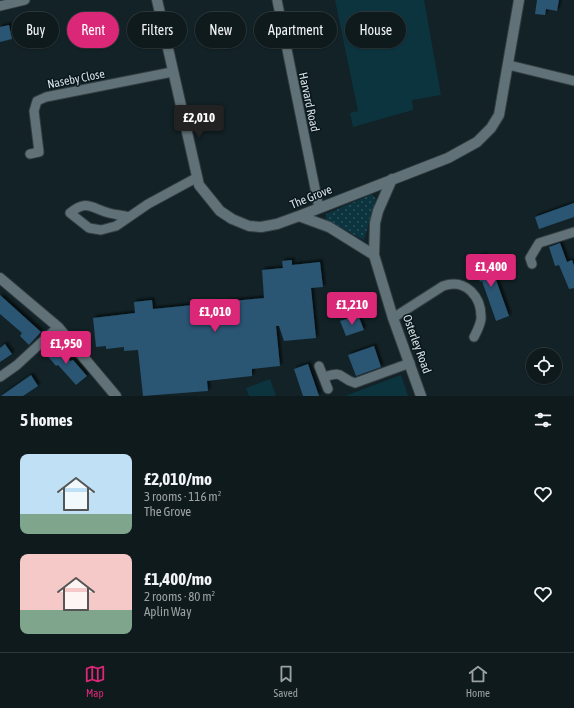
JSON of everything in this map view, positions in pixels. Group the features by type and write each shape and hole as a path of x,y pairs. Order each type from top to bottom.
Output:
{"street":[{"path":"0,6 25,0"},
{"name":"The Grove","path":"157,0 196,178 208,199 220,211 232,219 249,226 260,227 277,224 299,216 448,158 477,142 491,128 499,115 509,65 519,0"},
{"name":"Harvard Road","path":"277,0 319,208"},
{"path":"509,65 574,81"},
{"name":"Naseby Close","path":"36,155 34,111 37,101 46,97 172,72"},
{"path":"62,208 88,228 101,230 116,226 148,204 196,178"},
{"name":"Osterley Road","path":"392,179 378,211 375,223 374,255 393,318 421,396"},
{"path":"70,214 78,207 86,205 108,213 129,217"},
{"path":"299,216 329,227 374,255"},
{"path":"532,264 530,258 539,244 574,232"},
{"path":"0,278 58,327 116,396"},
{"path":"393,318 443,286 450,284 462,285 469,288 479,308 481,319 474,337"},
{"path":"0,377 17,365 58,327"},
{"path":"324,377 336,373 343,375 348,381 355,383 410,363"},
{"path":"319,366 328,389"}],"shaded area":[{"path":"335,0 424,0 441,95 412,100 413,110 353,127 350,113 358,111"},
{"path":"372,194 376,199 364,240 326,220 326,214"},
{"path":"401,375 408,396 345,396"},
{"path":"270,379 276,396 249,396 246,388"}],"building":[{"path":"537,0 559,0 557,11 546,9 545,15 535,14"},
{"path":"9,25 12,39 0,42 0,27"},
{"path":"574,203 574,217 539,229 535,217"},
{"path":"560,243 567,262 572,260 574,266 574,288 569,289 559,265 555,266 549,247"},
{"path":"484,255 492,278 495,277 509,316 496,321 482,281 480,282 472,260"},
{"path":"292,260 292,265 320,262 323,287 311,288 316,338 284,341 279,326 276,326 280,366 252,369 252,376 207,381 208,391 143,396 138,350 124,351 124,347 106,349 106,346 96,347 93,318 135,313 134,302 152,300 153,309 264,298 262,270 283,268 282,261"},
{"path":"0,295 41,332 29,345 20,336 22,333 0,314"},
{"path":"358,315 364,330 346,336 340,321"},
{"path":"5,344 12,354 0,362 0,348"},
{"path":"55,345 70,361 73,360 87,376 76,385 45,353"},
{"path":"374,346 381,367 356,376 348,355"},
{"path":"308,364 319,396 303,396 294,369"},
{"path":"31,375 38,386 23,396 1,396"}]}
